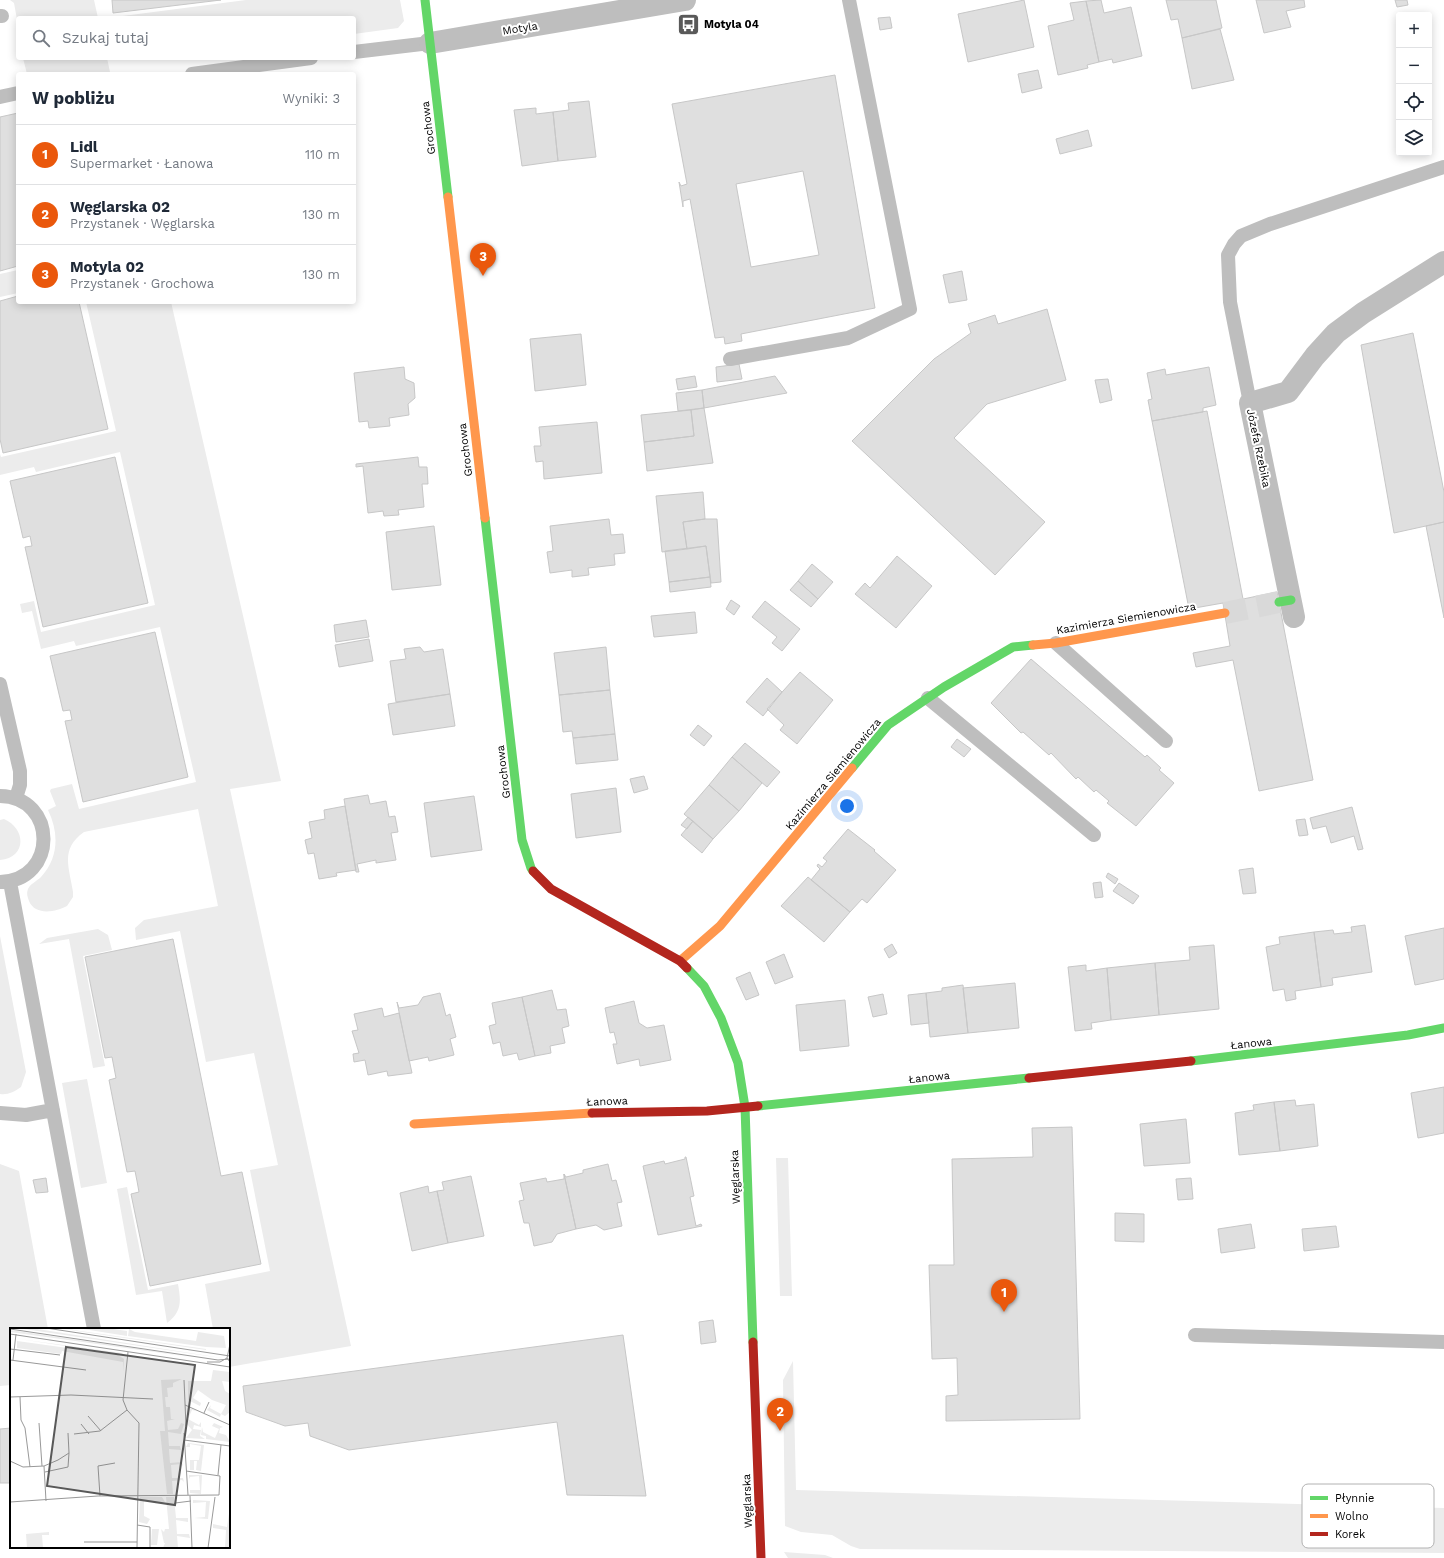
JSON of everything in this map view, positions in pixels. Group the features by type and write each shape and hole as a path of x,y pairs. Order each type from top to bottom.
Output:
{"street":[{"name":"Grochowa","path":"425,0 522,840 531,868 551,889"},
{"name":"Motyla","path":"430,43 685,0"},
{"name":"Józefa Rzebika","path":"1288,606 1250,403 1288,392 1336,333 1363,312 1444,262"},
{"name":"Kazimierza Siemienowicza","path":"680,961 720,926 888,725 928,698 1014,647 1056,642 1224,613"},
{"name":"Węglarska","path":"551,889 680,961 704,986 721,1018 738,1063 745,1107 761,1558"},
{"name":"Łanowa","path":"414,1124 593,1113 707,1110 745,1107 1305,1049 1408,1035 1444,1028"}],"lane":[{"path":"730,359 848,338 910,309 849,0"},
{"name":"Motyla","path":"356,52 430,43"},
{"path":"207,72 296,60"},
{"path":"0,97 16,93"},
{"path":"1250,403 1230,302 1228,255 1234,244 1242,236 1270,224 1444,167"},
{"path":"1056,642 1166,741"},
{"path":"0,684 4,717 20,771 20,785 16,798"},
{"path":"928,698 1094,835"},
{"path":"0,796 16,798 28,806 38,816 43,829 44,842 41,856 33,868 22,877 5,882 53,1110 94,1328"},
{"path":"0,1113 26,1115 53,1110"},
{"path":"1195,1335 1444,1342"}],"shaded area":[{"path":"10,0 94,0 98,16 16,16 14,3"},
{"path":"246,0 400,0 404,21 398,28 356,34 356,16 123,16"},
{"path":"24,60 107,60 110,72 26,72"},
{"path":"16,270 16,293 0,297 0,274"},
{"path":"86,304 171,304 281,781 230,789 351,1346 230,1367 230,1328 213,1328 205,1284 270,1271 250,1170 278,1165 254,1053 206,1062 180,931 136,940 135,928 144,920 218,906 198,809 84,832 76,838 69,852 68,867 73,897 67,906 52,911 41,911 32,906 29,901 27,893 29,887 41,877 47,869 54,853 54,827 48,810 56,806 50,791 51,789 72,784 79,809 196,782 160,627 76,646 74,641 41,649 32,611 22,613 20,604 34,601 41,632 155,605 120,452 36,472 34,467 0,475 0,454 1,457 116,431"},
{"path":"4,819 17,829 20,836 20,842 19,849 15,854 9,858 0,860 0,820"},
{"path":"98,929 108,935 112,950 83,956 105,1066 93,1068 69,939 39,944 47,938"},
{"path":"0,936 26,1072 21,1087 11,1093 6,1094 0,1094"},
{"path":"87,1079 107,1183 81,1188 62,1083"},
{"path":"776,1158 788,1158 792,1296 780,1296"},
{"path":"0,1164 19,1171 48,1328 10,1328 10,1385 0,1386"},
{"path":"127,1187 148,1290 178,1284 180,1301 178,1310 172,1319 167,1323 162,1291 136,1295 117,1189"},
{"path":"793,1361 796,1490 1302,1504 1302,1548 1434,1548 1434,1508 1444,1508 1444,1553 860,1549 851,1546 832,1535 801,1532 785,1526 783,1380"},
{"path":"784,1552 825,1555 833,1558 788,1558"}],"building":[{"path":"112,0 221,0 113,13"},
{"path":"1024,0 1034,47 968,62 958,14"},
{"path":"1101,0 1104,13 1131,7 1142,56 1113,63 1112,59 1099,62 1086,1"},
{"path":"1166,0 1216,0 1222,28 1182,38 1178,19 1171,20"},
{"path":"1256,0 1304,0 1305,7 1286,11 1291,27 1264,33"},
{"path":"1395,0 1407,0 1408,5 1397,7"},
{"path":"1086,1 1099,62 1087,65 1088,68 1058,75 1048,26 1074,20 1070,3"},
{"path":"890,17 892,28 880,30 878,18"},
{"path":"1220,29 1234,80 1192,89 1182,38"},
{"path":"1038,70 1042,88 1022,93 1018,74"},
{"path":"835,75 875,308 741,334 742,341 725,344 724,337 715,338 690,199 683,201 683,207 679,182 681,186 687,184 672,104","holes":["803,171 819,255 751,267 736,184"]},
{"path":"589,101 596,157 558,161 553,112 569,110 568,103"},
{"path":"536,108 536,114 553,112 558,161 522,166 514,110"},
{"path":"16,113 16,267 0,271 0,117"},
{"path":"1088,130 1092,146 1060,154 1056,139"},
{"path":"962,271 967,300 949,303 943,275"},
{"path":"16,297 16,304 79,304 108,429 3,453 0,439 0,301"},
{"path":"1047,309 1066,380 987,404 954,438 1045,522 995,575 852,441 934,359 971,333 968,324 995,315 998,324"},
{"path":"1413,333 1444,492 1444,522 1394,533 1361,345"},
{"path":"581,334 586,385 535,391 530,339"},
{"path":"739,364 742,379 717,382 716,367"},
{"path":"404,367 405,379 414,383 415,398 408,404 409,415 389,418 390,426 369,428 368,421 359,422 354,373"},
{"path":"1209,367 1216,405 1203,408 1203,412 1152,421 1148,400 1152,399 1147,373 1165,369 1166,375"},
{"path":"695,376 697,387 678,390 676,379"},
{"path":"775,376 787,393 704,408 702,390"},
{"path":"1108,379 1112,400 1100,403 1095,380"},
{"path":"702,390 704,408 678,411 676,393"},
{"path":"704,408 713,463 647,471 644,442 694,436 691,410"},
{"path":"691,410 694,436 644,442 641,415"},
{"path":"1207,411 1243,599 1277,592 1313,780 1259,791 1233,660 1196,667 1193,653 1230,646 1223,603 1189,609 1152,421"},
{"path":"597,422 602,473 544,479 543,461 536,462 534,446 541,446 539,427"},
{"path":"115,457 148,603 43,627 25,547 32,546 30,536 23,538 10,481"},
{"path":"418,457 419,467 427,467 428,484 422,484 424,507 398,510 399,515 384,516 383,511 368,513 363,466 356,467 356,464"},
{"path":"703,492 705,519 683,522 687,549 662,552 656,496"},
{"path":"609,519 611,535 623,534 625,553 614,554 615,565 588,568 589,575 572,577 572,570 550,573 547,552 553,551 550,526"},
{"path":"717,519 721,582 711,583 706,546 687,549 683,522"},
{"path":"1444,522 1444,618 1426,526"},
{"path":"434,526 441,585 392,590 386,532"},
{"path":"706,546 710,577 669,582 665,551"},
{"path":"897,556 932,586 896,628 855,594 865,583 870,588"},
{"path":"812,564 833,582 818,599 798,581"},
{"path":"710,577 711,587 670,592 669,582"},
{"path":"798,581 818,599 811,607 790,590"},
{"path":"731,600 740,606 734,615 726,609"},
{"path":"765,601 800,629 782,651 772,643 777,637 752,617"},
{"path":"695,612 697,633 654,637 651,616"},
{"path":"366,620 369,637 336,642 334,625"},
{"path":"155,632 188,777 83,802 65,721 72,720 70,710 63,711 50,656"},
{"path":"369,639 373,661 339,667 335,645"},
{"path":"420,647 424,652 443,649 450,694 396,702 390,661 406,659 404,649"},
{"path":"606,647 610,690 559,695 554,653"},
{"path":"1031,659 1145,757 1147,755 1161,768 1159,770 1174,783 1136,826 1107,803 1109,801 1096,790 1094,792 1078,777 1076,779 1051,753 1049,755 1023,732 1021,733 991,703"},
{"path":"800,672 833,700 797,744 780,730 784,725 767,709"},
{"path":"767,678 782,692 763,716 746,702"},
{"path":"610,690 615,734 573,738 572,731 563,732 559,695"},
{"path":"450,694 455,726 393,735 388,704"},
{"path":"698,725 712,736 704,746 690,735"},
{"path":"615,734 618,760 576,764 573,738"},
{"path":"957,739 971,749 964,757 951,747"},
{"path":"745,743 780,772 767,787 732,757"},
{"path":"732,757 762,783 739,811 709,785"},
{"path":"644,776 648,789 634,793 630,779"},
{"path":"709,785 739,811 713,839 684,814"},
{"path":"616,788 621,832 576,838 571,794"},
{"path":"368,795 370,804 386,801 389,817 395,816 398,832 391,833 396,860 376,863 376,860 357,864 359,872 356,872 344,799"},
{"path":"474,796 482,850 431,857 424,803"},
{"path":"345,806 356,870 336,873 337,876 319,879 314,853 308,854 305,840 312,838 309,822 325,819 324,810"},
{"path":"1352,807 1363,849 1358,850 1354,836 1331,843 1326,826 1313,829 1310,818"},
{"path":"688,817 693,821 687,829 681,825"},
{"path":"1305,819 1308,835 1299,836 1296,820"},
{"path":"693,821 713,839 702,853 681,835"},
{"path":"848,829 875,850 874,851 896,870 867,903 862,899 850,912 811,880 820,869 817,866 818,864 822,867 827,861 823,858"},
{"path":"1253,868 1256,893 1243,894 1239,870"},
{"path":"1108,873 1118,879 1115,884 1106,877"},
{"path":"808,877 850,912 824,942 781,906"},
{"path":"1101,882 1103,897 1095,898 1093,883"},
{"path":"1119,883 1139,896 1133,904 1113,891"},
{"path":"1365,925 1372,972 1332,978 1333,985 1321,987 1314,932 1333,930 1334,934 1352,932 1351,927"},
{"path":"1444,928 1444,979 1415,985 1405,936"},
{"path":"1314,932 1321,987 1295,991 1296,999 1286,1001 1284,989 1273,991 1266,947 1280,944 1279,937"},
{"path":"173,939 221,1176 242,1172 261,1264 150,1286 131,1194 139,1192 137,1181 135,1171 127,1172 109,1080 116,1078 112,1057 105,1058 85,957"},
{"path":"892,944 897,953 889,958 884,949"},
{"path":"1214,945 1219,1009 1159,1015 1155,963 1190,960 1189,947"},
{"path":"784,954 793,977 775,984 766,962"},
{"path":"1155,963 1159,1015 1111,1020 1107,968"},
{"path":"1086,965 1086,971 1107,968 1111,1020 1091,1023 1092,1029 1075,1031 1068,967"},
{"path":"750,972 759,995 746,1000 736,978"},
{"path":"1015,983 1019,1028 968,1033 963,988"},
{"path":"963,985 968,1033 930,1037 926,993 942,991 942,988"},
{"path":"552,990 557,1010 566,1009 569,1026 562,1028 565,1043 550,1046 551,1053 535,1056 522,997"},
{"path":"440,993 446,1016 450,1014 456,1037 450,1039 454,1055 429,1061 428,1057 409,1061 397,1002 399,1008 418,1005 423,997"},
{"path":"926,993 929,1023 911,1025 908,995"},
{"path":"883,994 887,1014 873,1017 868,997"},
{"path":"522,997 535,1056 519,1060 517,1053 503,1056 500,1042 493,1044 489,1026 496,1024 492,1003"},
{"path":"845,1000 849,1046 800,1051 796,1005"},
{"path":"634,1001 639,1023 647,1028 664,1025 671,1060 640,1066 639,1059 617,1064 613,1044 617,1044 614,1032 610,1033 605,1008"},
{"path":"382,1008 384,1017 399,1013 412,1073 388,1076 387,1071 368,1075 365,1060 354,1062 353,1054 359,1053 352,1031 358,1030 354,1014"},
{"path":"1444,1087 1444,1133 1418,1138 1411,1093"},
{"path":"1295,1100 1296,1106 1314,1104 1318,1146 1280,1151 1274,1102"},
{"path":"1274,1102 1280,1151 1239,1155 1235,1113 1254,1110 1253,1105"},
{"path":"1186,1119 1190,1163 1144,1166 1140,1124"},
{"path":"1072,1127 1080,1419 946,1421 946,1396 958,1395 957,1358 932,1359 929,1265 954,1265 952,1159 1033,1157 1032,1128"},
{"path":"685,1157 694,1196 690,1197 696,1226 701,1224 702,1226 658,1235 643,1166 664,1161 665,1164 685,1159"},
{"path":"608,1164 612,1181 616,1180 622,1202 617,1203 622,1226 604,1230 596,1225 576,1229 564,1174 566,1177 583,1173 583,1170"},
{"path":"564,1174 576,1229 557,1234 552,1242 534,1246 529,1223 524,1223 519,1201 524,1200 520,1183 546,1178 547,1182 564,1179"},
{"path":"471,1176 484,1236 448,1243 437,1191 444,1190 442,1182"},
{"path":"46,1178 48,1192 36,1193 33,1180"},
{"path":"1191,1178 1193,1199 1178,1200 1176,1179"},
{"path":"428,1186 429,1193 437,1191 448,1243 412,1251 400,1193"},
{"path":"1115,1213 1144,1214 1144,1242 1115,1241"},
{"path":"1251,1224 1255,1248 1221,1253 1218,1229"},
{"path":"1336,1226 1339,1247 1304,1251 1302,1229"},
{"path":"713,1320 716,1342 701,1344 699,1322"},
{"path":"623,1335 646,1496 567,1495 557,1422 349,1450 310,1436 308,1423 285,1426 246,1412 243,1386"},
{"path":"10,1428 10,1483 0,1483 0,1429"}],"tunnel":[{"path":"1225,613 1279,602"}],"traffic: fast":[{"path":"425,0 448,197"},
{"path":"485,518 522,840 533,871"},
{"path":"1279,602 1291,600"},
{"path":"852,768 888,725 944,687 1013,647 1033,645"},
{"path":"687,968 704,986 721,1018 738,1063 745,1107 753,1342"},
{"path":"1191,1061 1408,1035 1444,1028"},
{"path":"758,1106 1029,1078"}],"traffic: slow":[{"path":"448,197 485,518"},
{"path":"1033,645 1056,643 1225,613"},
{"path":"680,961 720,926 852,768"},
{"path":"414,1124 592,1113"}],"traffic: jam":[{"path":"533,871 551,889 680,961 687,968"},
{"path":"1029,1078 1191,1061"},
{"path":"592,1113 707,1111 758,1106"},
{"path":"753,1342 761,1558"}],"place":[{"name":"Motyla 04","path":"689,24"},
{"name":"Motyla 02","path":"483,276"},
{"name":"Lidl","path":"1004,1312"},
{"name":"Węglarska 02","path":"780,1431"}]}
